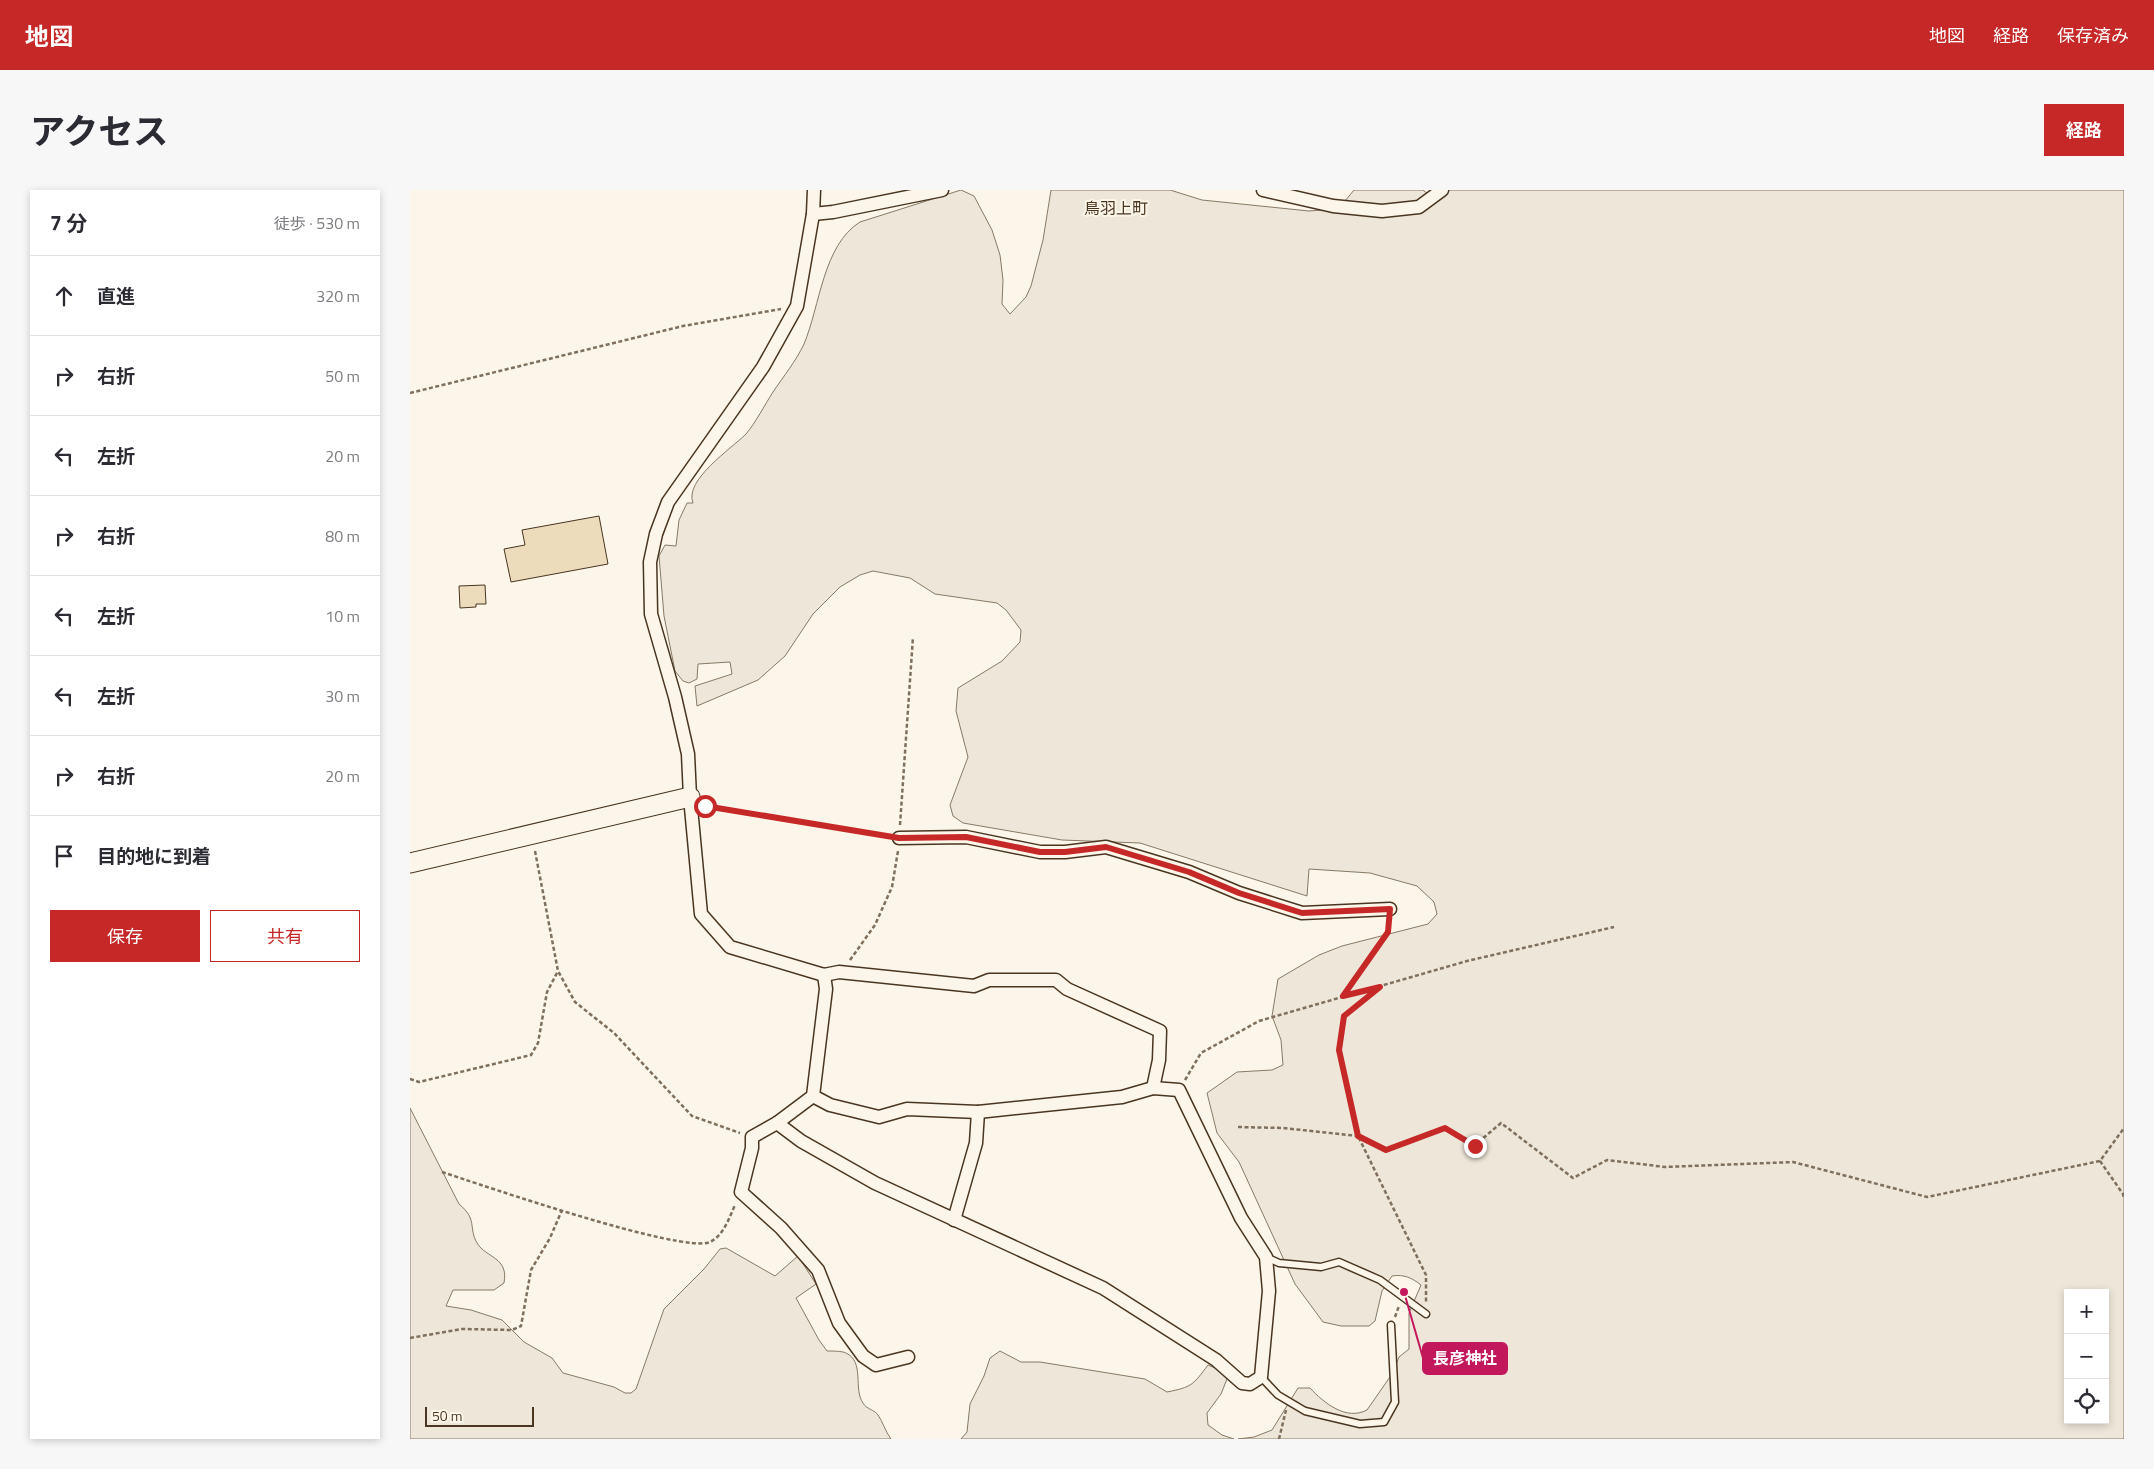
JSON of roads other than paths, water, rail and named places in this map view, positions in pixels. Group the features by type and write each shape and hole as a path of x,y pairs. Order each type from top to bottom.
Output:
{"street":[{"path":"814,190 813,214 797,306 763,367 668,502 656,534 650,562 652,614 676,697 686,744 701,914 730,947 824,974 838,972 974,986 989,980 1056,980 1067,989 1160,1031 1159,1060 1153,1088"},
{"path":"813,214 833,212 942,190"},
{"path":"1263,190 1333,206 1382,211 1419,207 1442,190"},
{"path":"410,863 690,797"},
{"path":"899,838 966,837 1040,852 1065,852 1106,847 1189,872 1239,893 1302,913 1390,909"},
{"path":"824,974 826,989 813,1096 777,1123 752,1137 752,1148 741,1192 781,1228 818,1270 839,1323 863,1356 876,1365 908,1357"},
{"path":"777,1123 801,1141 875,1183 1103,1288 1216,1360 1242,1383 1250,1384 1261,1377 1269,1291 1266,1257 1242,1218 1179,1090 1153,1088 1122,1097 978,1112 907,1110 879,1117 830,1105 813,1096"},
{"path":"954,1220 976,1143 978,1112"}],"lane":[{"path":"1266,1257 1279,1263 1321,1267 1339,1262 1380,1280 1426,1314"},
{"path":"1261,1377 1278,1395 1305,1411 1360,1424 1384,1422 1395,1402 1391,1325"}],"place":[{"name":"長彦神社","path":"1404,1292"}],"district":[{"name":"鳥羽上町","path":"1116,208"}]}
